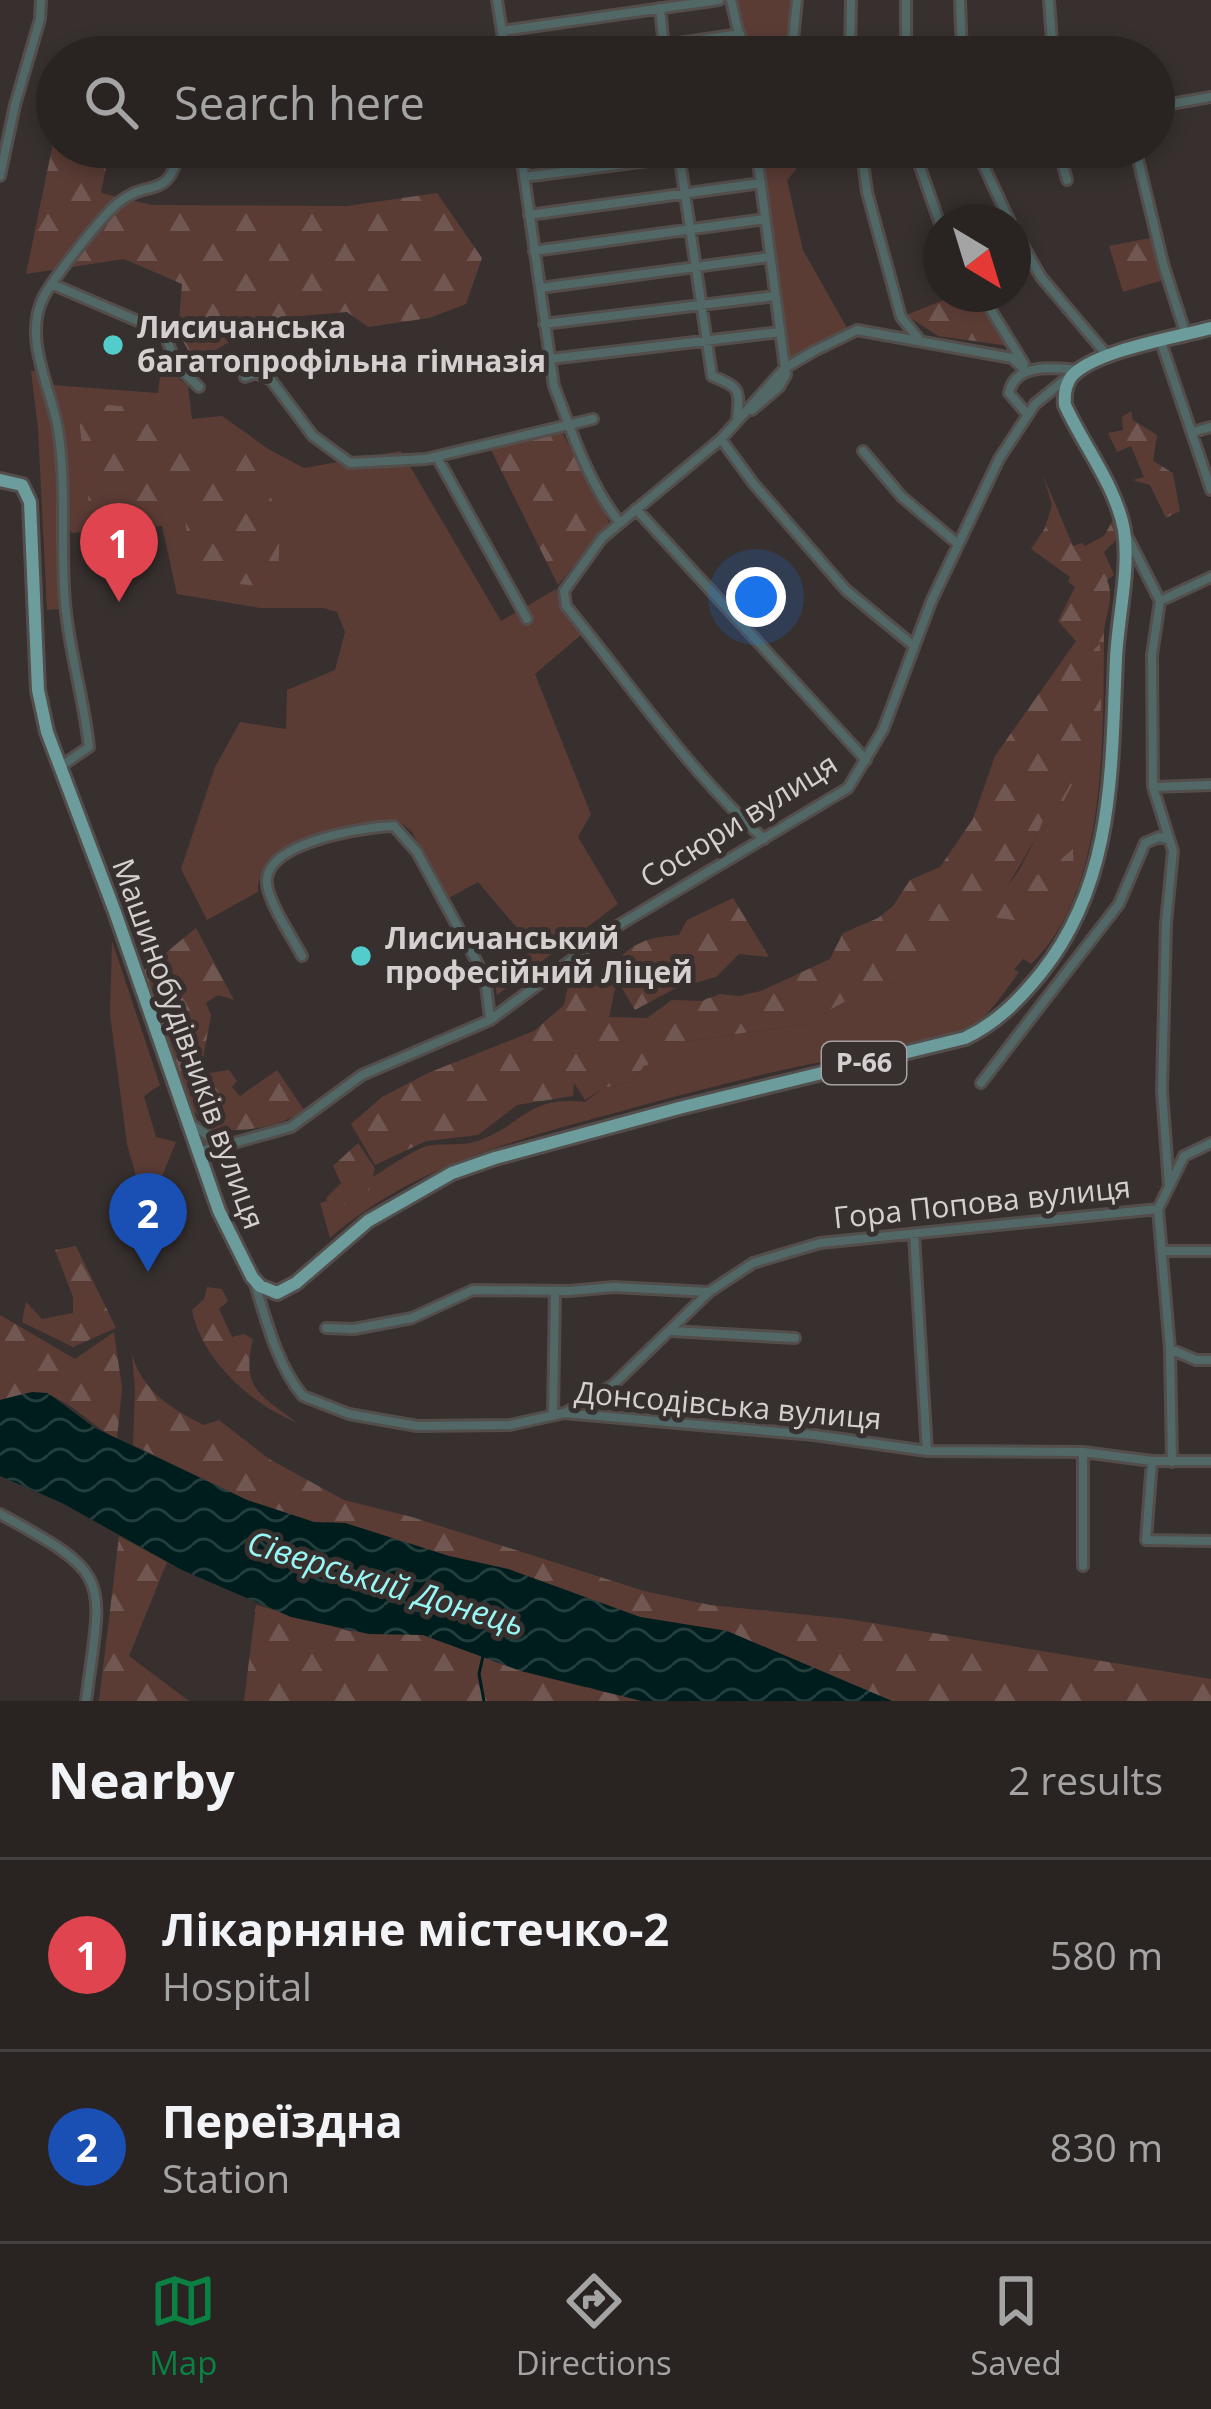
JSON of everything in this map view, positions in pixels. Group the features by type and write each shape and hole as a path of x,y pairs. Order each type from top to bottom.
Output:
{"main road":[{"name":"Сосюри вулиця","path":"1079,370 1108,356 1211,328"},
{"name":"Р-66","path":"252,1277 268,1291 286,1290 368,1221 452,1173 699,1103 946,1043 979,1031 1004,1013 1049,963 1074,924 1108,820 1126,546 1118,508 1065,405 1069,381 1079,370"},
{"name":"Машинобудівників вулиця","path":"6,480 22,485 30,502 38,690 46,732 219,1211 252,1277"}],"street":[{"path":"0,176 41,0"},
{"path":"497,0 503,36"},
{"path":"502,31 719,0"},
{"path":"727,36 740,34 731,0"},
{"path":"794,36 797,0"},
{"path":"850,36 851,0"},
{"path":"906,0 906,36"},
{"path":"960,0 961,36"},
{"path":"1049,0 1052,36"},
{"path":"660,8 663,36"},
{"path":"1175,103 1211,97"},
{"path":"61,766 89,747 66,611 58,431 36,355 43,298 118,203 139,190 162,185 173,168"},
{"path":"523,168 554,386 566,411 565,423 620,523"},
{"path":"524,177 580,168"},
{"path":"681,168 704,340 712,376 725,379 739,394 736,421"},
{"path":"759,168 785,368"},
{"path":"864,168 901,317 918,338"},
{"path":"920,168 933,204"},
{"path":"985,168 1002,204"},
{"path":"1064,168 1067,180"},
{"path":"1140,168 1186,335"},
{"path":"529,215 761,184"},
{"path":"534,251 765,219"},
{"path":"539,287 770,257"},
{"path":"1031,260 1041,278 1108,356"},
{"path":"54,285 159,330 177,366 199,387"},
{"path":"544,324 776,296"},
{"path":"992,312 1027,371"},
{"path":"764,839 741,819 566,606 564,591 602,538 721,439 785,368 857,329 1012,358 1027,371"},
{"path":"550,359 780,332"},
{"path":"1161,342 1211,490"},
{"path":"1027,415 1012,398 1009,386 1027,371 1079,370"},
{"name":"Сосюри вулиця","path":"198,1152 291,1127 362,1076 490,1020 619,925 848,788 883,730 914,646 999,459 1027,415 1048,392 1079,370"},
{"path":"245,377 256,373 271,380 313,436 350,464 437,457 593,419"},
{"path":"1193,432 1211,428"},
{"path":"721,439 846,590 914,646"},
{"path":"863,451 902,497 958,544"},
{"path":"437,457 527,619"},
{"path":"636,509 866,760"},
{"path":"1123,528 1160,601 1152,655 1154,787 1173,850 1166,923 1162,1091 1169,1186"},
{"path":"1160,601 1211,577"},
{"path":"1154,787 1211,785"},
{"path":"302,956 269,892 266,879 272,865 332,835 394,826 417,852 485,977 490,1020"},
{"path":"981,1083 1119,904 1145,843 1159,837 1169,839"},
{"path":"186,1118 210,1138 230,1144"},
{"path":"1172,1462 1170,1349 1158,1209 1184,1156 1211,1143"},
{"name":"Гора Попова вулиця","path":"564,1413 613,1385 709,1292 753,1263 820,1243 1158,1209"},
{"path":"914,1235 926,1451"},
{"path":"1162,1251 1211,1252"},
{"name":"Донсодівська вулиця","path":"252,1277 295,1386 318,1403 385,1423 510,1425 564,1413 814,1435 926,1451 1083,1452 1152,1461 1211,1461"},
{"path":"326,1328 354,1329 412,1318 473,1290 709,1292"},
{"path":"553,1415 555,1292"},
{"path":"672,1331 795,1338"},
{"path":"1170,1349 1196,1360 1211,1360"},
{"path":"1083,1452 1083,1566"},
{"path":"1152,1461 1146,1540 1211,1541"},
{"path":"0,1514 56,1544 88,1572 98,1607 86,1701"}],"green space":[{"path":"729,0 790,0 787,36 734,36"},
{"path":"48,168 106,168 101,193 152,205 347,206 437,193 482,258 466,304 429,318 368,327 347,312 266,319 195,363 178,332 182,284 124,259 26,274"},
{"path":"753,168 796,168 787,180 803,250 847,328 782,365"},
{"path":"1150,238 1163,280 1123,292 1109,246"},
{"path":"923,308 923,312 986,312 1009,346 938,336 906,315"},
{"path":"164,340 179,379 188,386 192,419 222,416 304,468 401,451 501,621 556,589 560,609 582,634 535,674 591,814 578,837 618,904 497,995 494,978 534,948 478,882 447,899 412,832 398,820 333,829 290,844 262,872 258,892 207,920 181,869 215,767 240,722 286,729 287,690 335,670 345,632 337,612 323,608 260,608 177,594 162,526 72,533 68,528 61,425 52,385 158,393"},
{"path":"31,371 41,371 54,427 60,609 47,610"},
{"path":"77,402 162,410 172,436 244,451 280,514 278,588 193,579 183,504 90,513"},
{"path":"1131,411 1133,420 1157,435 1153,461 1173,473 1180,511 1166,518 1150,485 1133,480 1144,477 1131,446 1117,452 1108,433 1123,430 1122,417"},
{"path":"561,430 609,522 558,585 491,450"},
{"path":"1043,475 1073,546 1085,546 1104,536 1113,520 1118,538 1104,552 1114,575 1107,580 1110,595 1104,642 1095,642 1081,658 1082,666 1083,659 1100,644 1101,708 1089,752 1047,833 1057,784 1037,836 1007,887 1047,871 1073,849 1074,879 1056,914 1023,921 991,917 1006,888 963,945 805,1024 682,1042 666,1059 644,1066 632,1082 603,1088 585,1100 574,1083 573,1096 517,1105 478,1135 426,1141 375,1165 351,1124 382,1097 428,1073 534,1031 564,1005 570,976 616,984 609,1017 647,1018 672,1000 701,1001 720,994 761,991 830,959 843,933 878,918 893,906 910,880 940,867 973,819 995,756 1076,641 1058,621 1075,587 1068,582 1070,577 1031,549 1052,505"},
{"path":"1096,641 1104,642 1103,723 1096,812 1087,856 1056,933 1031,964 1023,959 1014,970 1019,972 978,1022 934,1043 756,1076 505,1145 396,1192 330,1238 320,1203 419,1149 474,1142 549,1103 585,1102 603,1088 632,1082 644,1066 682,1042 805,1024 963,945 1018,872 1037,836 1064,764 1080,698 1081,658"},
{"path":"733,898 769,957 739,954 716,977 674,989 635,1010 611,970 624,953 640,943 679,935 687,920"},
{"path":"196,928 234,1000 218,995 206,1003 211,1015 202,1064 209,1073 229,1070 237,1081 232,1087 240,1096 277,1070 304,1110 283,1121 260,1128 212,1130 191,1108 141,973"},
{"path":"112,941 160,1085 144,1096 156,1137 176,1142 151,1203 144,1205 127,1144 110,1014"},
{"path":"358,1143 375,1168 368,1194 332,1210 326,1198 341,1183 333,1166"},
{"path":"76,1246 116,1328 73,1347 22,1322 26,1302 42,1319 73,1313 73,1297 55,1250"},
{"path":"207,1287 222,1289 228,1301 219,1309 232,1337 244,1334 253,1339 249,1369 256,1388 296,1422 246,1392 206,1346 192,1310 204,1299"},
{"path":"0,1315 75,1359 114,1332 122,1388 117,1439 53,1397 30,1393 0,1400"},
{"path":"132,1355 143,1379 170,1405 204,1425 219,1420 269,1459 344,1500 644,1591 710,1605 848,1619 1211,1679 1211,1701 892,1701 727,1631 640,1617 508,1569 345,1523 314,1522 247,1500 133,1445"},
{"path":"119,1536 167,1562 129,1656 189,1701 99,1701"},
{"path":"256,1605 349,1631 423,1635 521,1671 642,1701 244,1701"}],"water":[{"name":"Сіверський Донець","path":"48,1393 95,1428 247,1500 314,1522 345,1523 508,1569 640,1617 727,1631 892,1701 642,1701 521,1671 423,1635 369,1634 291,1617 182,1570 62,1503 0,1476 0,1400"}],"waterway":[{"path":"483,1656 479,1674 484,1701"}],"place":[{"name":"Лисичанська багатопрофільна гімназія","path":"113,345"},
{"name":"Лікарняне містечко-2","path":"119,602"},
{"name":"Лисичанський професійний Ліцей","path":"361,956"},
{"name":"Переїздна","path":"148,1272"}]}
